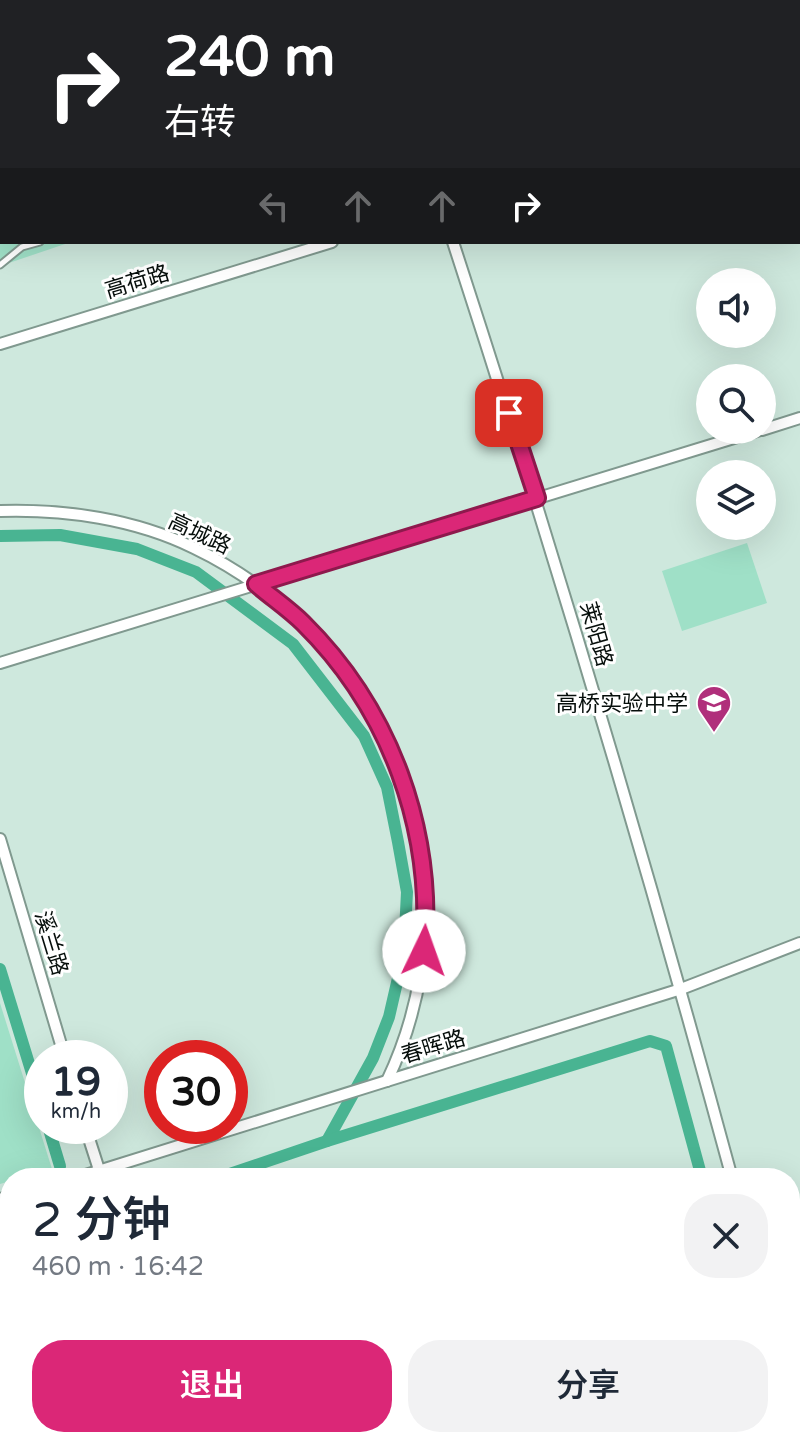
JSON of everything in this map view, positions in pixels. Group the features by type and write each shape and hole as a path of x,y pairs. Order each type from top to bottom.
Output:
{"street":[{"name":"高荷路","path":"0,344 325,244"},
{"name":"莱阳路","path":"454,244 537,498 681,989 729,1168"},
{"path":"776,425 800,418"},
{"path":"0,663 715,444"},
{"name":"高城路","path":"0,511 41,510 124,522 193,547 256,584 302,622 346,671 379,724 406,787 417,826 425,881 426,926 421,976 400,1055 387,1081"},
{"name":"溪兰路","path":"0,839 60,1040"},
{"name":"春晖路","path":"121,1168 681,989 800,943"},
{"path":"91,1144 98,1168"}],"lane":[{"path":"0,265 22,247 33,244"}],"shaded area":[{"path":"0,244 65,244 0,266"},
{"path":"747,543 767,603 682,631 662,571"},
{"path":"0,1003 24,1080 24,1144 44,1144 52,1168 0,1168"}],"waterway":[{"path":"0,536 60,535 137,549 196,572 293,644 364,736 387,787 398,842 407,892 404,952 389,1017 373,1058 327,1141"},
{"path":"0,969 24,1047"},
{"path":"247,1168 650,1041 666,1046 699,1168"},
{"path":"53,1144 60,1166"}],"place":[{"name":"高桥实验中学","path":"714,734"}],"route":[{"path":"424,951 425,881 417,826 406,787 379,724 346,671 302,622 256,584 537,498 509,413"}]}
